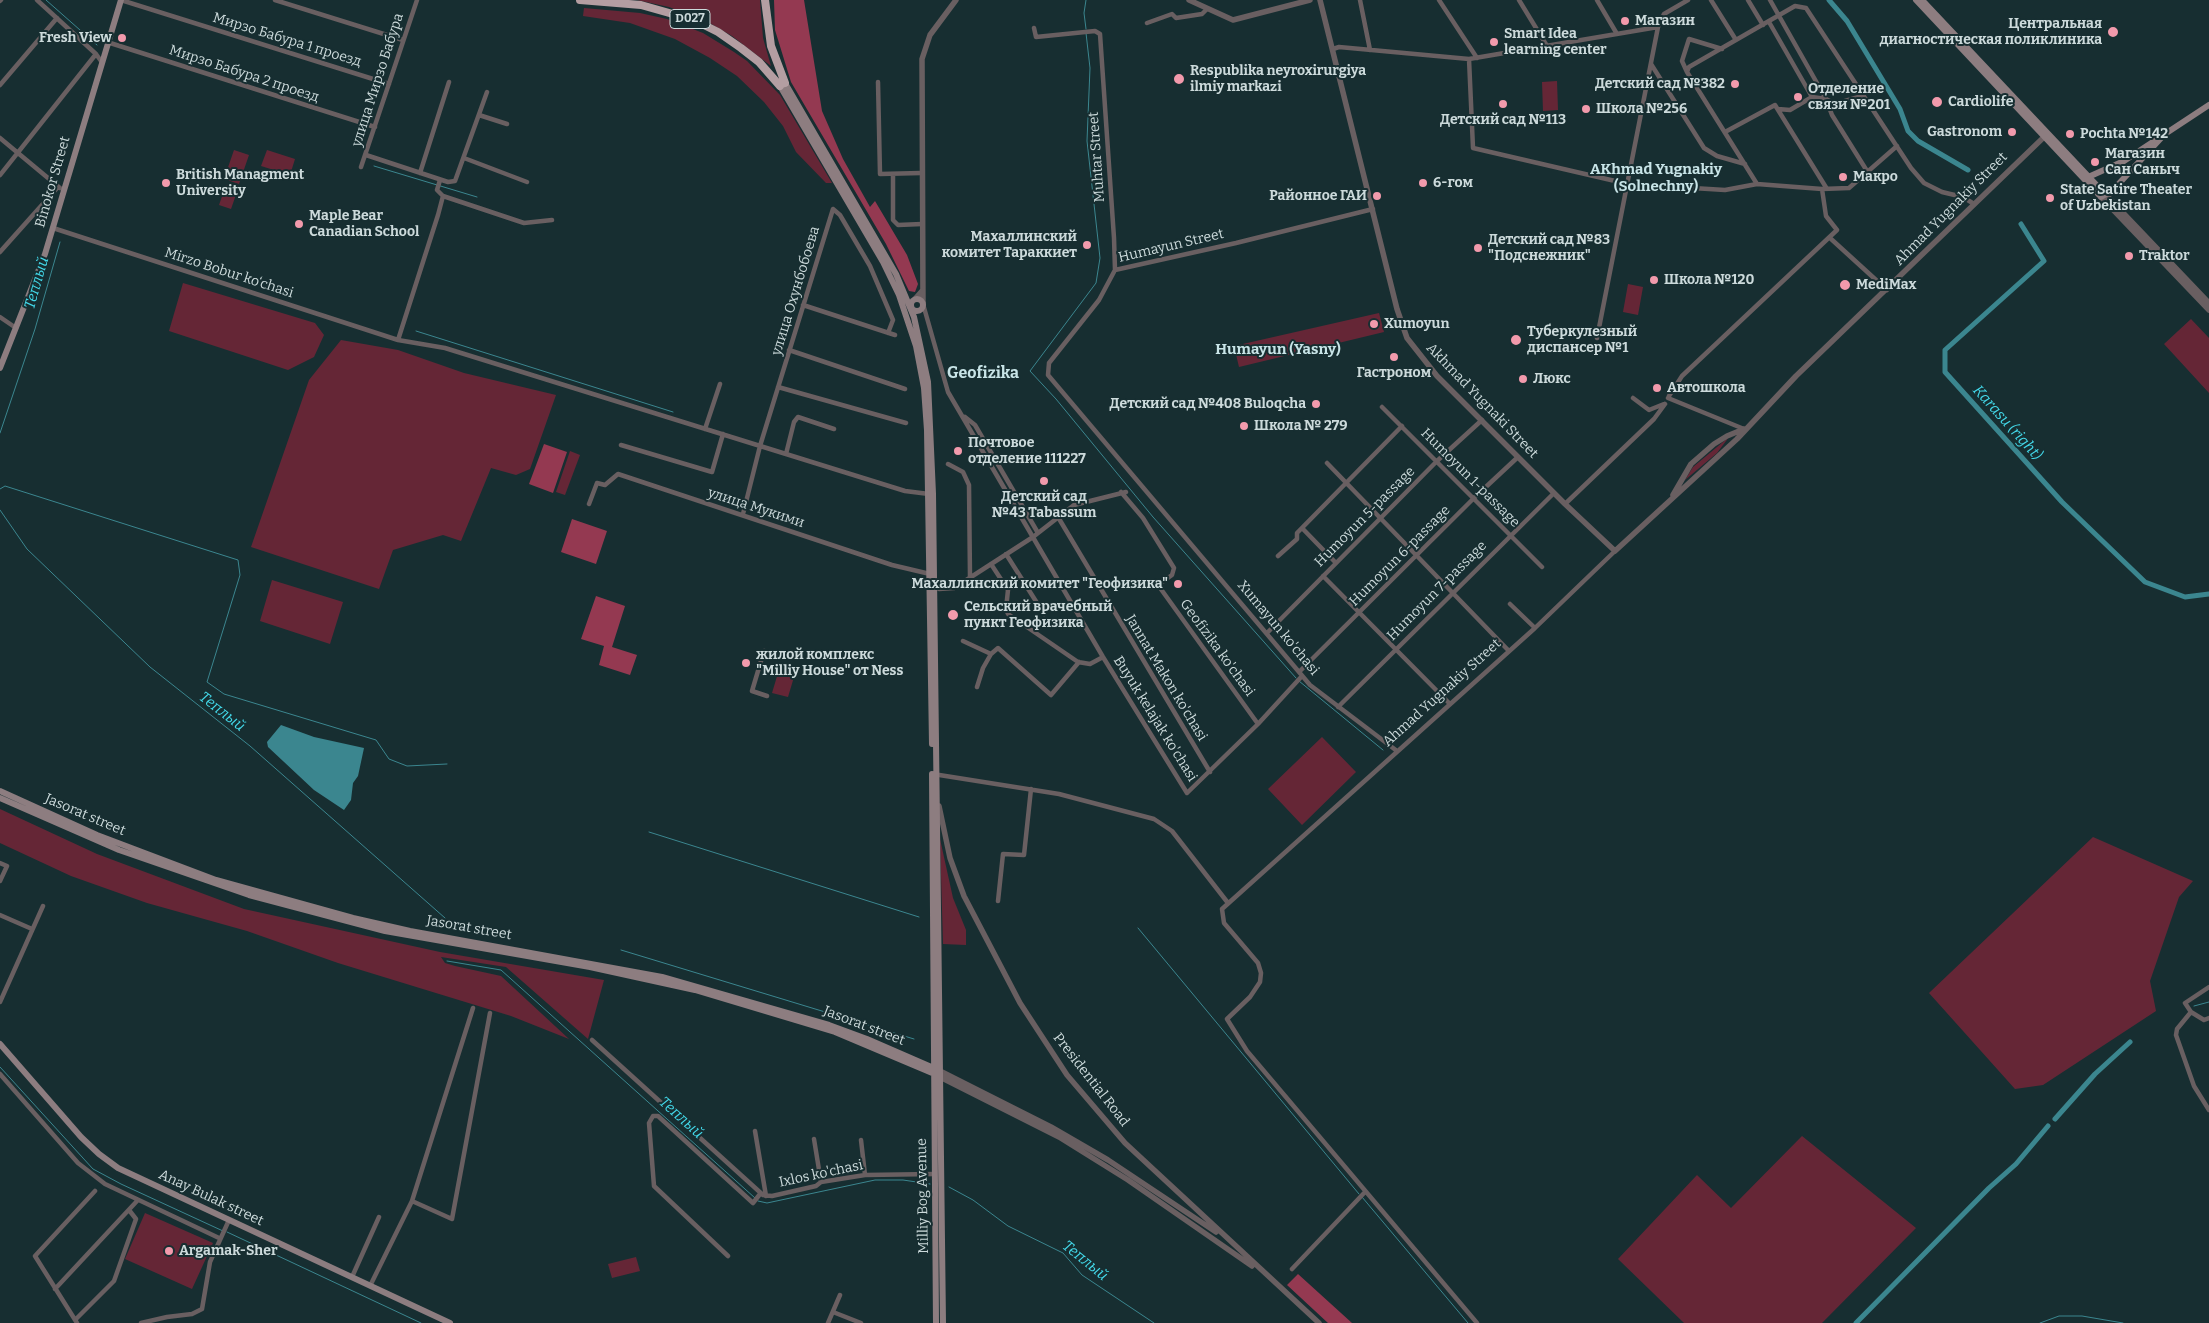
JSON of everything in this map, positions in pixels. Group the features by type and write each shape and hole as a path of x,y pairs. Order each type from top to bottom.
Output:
{"highway":[{"name":"D027","path":"580,0 648,6 706,25 751,56 783,84"},
{"name":"D027","path":"765,0 771,46 783,84"}],"main road":[{"name":"Binokor Street","path":"0,368 53,228 121,0"},
{"path":"1916,0 2103,195 2119,184 2162,137"},
{"path":"1922,0 2045,135"},
{"name":"D027","path":"783,84 904,299 913,309 925,360 929,388 930,494"},
{"path":"2086,178 2110,168 2162,137 2209,105"},
{"path":"904,299 913,309 923,304"},
{"path":"930,494 937,1072"},
{"path":"934,775 937,791 937,1072"},
{"name":"Jasorat street","path":"0,791 97,835 216,880 400,929 662,977 829,1025 867,1039 937,1072"},
{"name":"Jasorat street","path":"0,798 119,850 257,897 385,931 590,967 695,990 835,1032 937,1072"},
{"name":"Anay Bulak street","path":"0,1044 99,1154 118,1168 227,1223 352,1277 445,1322"},
{"name":"Milliy Bog Avenue","path":"936,1323 935,1174 937,1072"},
{"name":"Milliy Bog Avenue","path":"937,1072 943,1323"}],"street":[{"path":"37,0 96,54 101,62"},
{"name":"Мирзо Бабура 1 проезд","path":"121,0 389,84"},
{"path":"275,0 403,40"},
{"name":"улица Мирзо Бабура","path":"361,167 417,0"},
{"path":"956,0 941,18 923,52 923,304 948,392 961,414 975,425 1038,533"},
{"path":"1188,0 1233,20 1310,0"},
{"name":"Akhmad Yugnaki Street","path":"1320,0 1397,309 1407,338 1437,376 1564,504 1615,551"},
{"path":"1360,0 1370,50"},
{"path":"1439,0 1477,58"},
{"path":"1519,0 1547,46"},
{"path":"1597,0 1617,34"},
{"path":"1596,338 1658,26 1664,14 1688,0"},
{"path":"1711,0 1736,40"},
{"path":"1748,0 1763,25"},
{"path":"1770,0 1781,16 1826,99 1832,116 1867,171"},
{"path":"1687,72 1689,66 1781,16 1795,6 1806,8 1862,96 1924,183 1937,190 1963,197 1974,204"},
{"path":"1147,23 1172,14 1176,18 1202,14 1206,9"},
{"path":"0,85 57,18"},
{"path":"1769,22 1812,97"},
{"path":"1333,49 1339,47 1469,59 1658,26"},
{"name":"Muhtar Street","path":"1034,28 1036,37 1093,31 1100,34 1115,270"},
{"path":"1722,48 1688,39 1682,61 1687,72 1758,184"},
{"name":"Мирзо Бабура 2 проезд","path":"107,42 375,127"},
{"path":"0,176 96,54"},
{"path":"1469,59 1473,148 1628,184 1725,190 1758,184 1825,189 1849,188 1897,146"},
{"path":"1651,64 1704,148 1717,156 1745,164"},
{"path":"420,173 449,82"},
{"path":"878,82 880,174 922,173"},
{"path":"366,155 440,180 451,182 456,180 487,92"},
{"path":"1778,109 1790,110 1812,97 1826,99 1835,104 1862,96"},
{"path":"1564,504 1654,419 1682,376 1837,230 1826,216 1825,189 1774,104 1725,132"},
{"path":"479,115 507,124"},
{"name":"Ahmad Yugnakiy Street","path":"1228,903 1246,890 1448,703 1534,628 1738,438 1744,429 2045,135"},
{"path":"0,138 64,192"},
{"path":"464,158 527,182"},
{"path":"893,174 893,220 898,225 922,224"},
{"path":"440,180 437,190 443,196 524,223 552,220"},
{"path":"0,252 58,187"},
{"path":"2103,195 2209,303"},
{"path":"2103,195 2209,310"},
{"path":"398,340 443,196"},
{"name":"улица Охунбобоева","path":"742,514 760,446 833,209 840,215 870,266 893,320 888,333"},
{"name":"Humayun Street","path":"1157,503 1049,377 1047,371 1049,363 1099,300 1115,270 1236,244 1373,209"},
{"name":"Mirzo Bobur ko‘chasi","path":"53,228 398,340 445,348 905,490 930,494"},
{"path":"1830,238 1887,290"},
{"path":"923,289 913,309 926,317"},
{"path":"803,305 895,335"},
{"path":"0,317 16,328"},
{"path":"789,350 905,389"},
{"path":"705,428 720,384"},
{"path":"778,387 906,423"},
{"path":"1669,396 1744,429"},
{"path":"1633,398 1649,410 1665,404"},
{"name":"Humoyun 1-passage","path":"1382,407 1542,567"},
{"name":"Buyuk kelajak ko'chasi","path":"961,414 1103,657 1187,793"},
{"path":"786,454 794,422 798,418 834,429"},
{"name":"Humoyun 5-passage","path":"1267,633 1437,461 1482,420"},
{"path":"1278,556 1297,539 1297,533 1402,426"},
{"name":"Ahmad Yugnakiy Street","path":"1671,499 1691,464 1714,444 1744,429"},
{"path":"620,445 712,472 723,434"},
{"name":"Humoyun 6-passage","path":"1187,793 1258,724 1301,674 1359,613 1474,498 1518,457"},
{"path":"1327,463 1508,650"},
{"path":"948,464 963,472 969,486 970,578"},
{"name":"улица Мукими","path":"589,504 597,483 605,485 618,474 892,565 931,574"},
{"name":"Geofizika ko'chasi","path":"1058,517 1080,502 1123,492 1143,518 1174,568 1172,575 1158,585 1258,724"},
{"name":"Humoyun 7-passage","path":"1338,707 1554,493"},
{"name":"Xumayun ko'chasi","path":"1157,503 1314,689 1381,737 1397,751"},
{"path":"939,588 954,588 1033,537 1058,517"},
{"name":"Jannat Makon ko'chasi","path":"1058,517 1210,772"},
{"path":"1302,528 1336,563"},
{"path":"1006,554 1044,614"},
{"path":"977,687 983,668 991,654 998,648 1051,695 1080,662 1008,614 1006,609 1008,590 991,564"},
{"path":"1323,576 1448,703"},
{"path":"1510,604 1534,628"},
{"path":"963,641 991,654"},
{"path":"767,696 752,691 764,651 780,655"},
{"name":"Buyuk kelajak ko'chasi","path":"1080,662 1090,664 1103,657"},
{"path":"934,775 1031,789 1103,804 1154,819 1172,831 1228,903 1222,909 1224,923 1258,963 1261,973 1260,982 1250,997 1228,1019 1247,1051 1477,1323"},
{"path":"998,901 1003,854 1024,856 1031,789"},
{"name":"Presidential Road","path":"937,791 946,844 962,890 1006,979 1044,1042 1067,1075 1107,1123 1230,1242 1319,1323"},
{"path":"0,863 7,866 0,881"},
{"path":"0,1002 43,906"},
{"path":"0,914 32,929"},
{"path":"2209,987 2185,1003 2191,1012 2204,1020 2209,1018"},
{"path":"370,1286 412,1201 473,1008"},
{"path":"2191,1012 2177,1029 2177,1042 2194,1086 2209,1110"},
{"path":"412,1201 452,1219 490,1014"},
{"name":"Ixlos ko'chasi","path":"592,1040 760,1194 766,1196 816,1186 821,1182 865,1175 935,1174"},
{"path":"937,1072 1016,1108 1075,1141 1230,1242"},
{"path":"937,1072 1059,1137 1128,1180 1271,1278"},
{"path":"0,1074 78,1163 105,1184 137,1201 219,1238"},
{"path":"728,1256 654,1186 649,1123 653,1116 658,1116 755,1200 760,1194"},
{"path":"755,1131 766,1196"},
{"path":"814,1140 821,1182"},
{"path":"861,1140 865,1175"},
{"path":"95,1191 35,1256 76,1322 114,1281 136,1218 129,1210"},
{"path":"1292,1269 1365,1192"},
{"path":"56,1289 137,1201"},
{"path":"352,1277 379,1217"},
{"path":"141,1323 192,1314 202,1309 210,1262 227,1223"},
{"path":"828,1323 840,1295"},
{"path":"833,1312 861,1323"}],"shaded area":[{"path":"637,0 760,0 763,38 771,66 732,36 708,22 669,7"},
{"path":"774,0 804,0 822,111 843,159 870,207 875,201 907,255 918,284 915,292 909,291 886,244 791,82 775,30"},
{"path":"584,8 640,13 667,19 703,33 747,61 780,95 832,183 826,183 796,152 783,126 764,102 737,76 710,58 675,39 630,23 583,16"},
{"path":"1557,81 1558,110 1543,111 1542,82"},
{"path":"234,150 249,155 239,184 224,179"},
{"path":"267,150 295,159 290,175 261,166"},
{"path":"226,185 238,189 231,209 219,205"},
{"path":"183,283 315,323 324,335 314,357 288,370 169,331"},
{"path":"1628,284 1643,287 1638,315 1623,312"},
{"path":"1379,313 1384,332 1239,367 1234,346"},
{"path":"2191,319 2209,338 2209,393 2164,344"},
{"path":"341,340 398,350 464,373 556,395 530,469 516,475 491,468 461,541 443,535 393,550 379,589 251,547 309,380"},
{"path":"1729,437 1717,453 1685,480 1693,467"},
{"path":"544,444 567,452 553,493 529,484"},
{"path":"570,451 580,455 565,495 556,492"},
{"path":"572,519 607,531 596,564 561,552"},
{"path":"272,580 343,602 330,644 260,621"},
{"path":"596,596 625,606 612,647 637,655 630,675 599,665 604,646 581,639"},
{"path":"781,663 797,667 788,697 772,693"},
{"path":"1322,737 1356,772 1302,825 1268,789"},
{"path":"0,809 97,854 244,909 440,952 604,980 588,1039 506,967 441,957 445,963 501,976 569,1039 511,1016 338,963 247,931 147,903 71,876 0,843"},
{"path":"2093,837 2193,881 2179,897 2150,981 2156,1011 2043,1085 2015,1089 1929,993"},
{"path":"940,839 953,898 966,930 966,945 943,944"},
{"path":"1802,1136 1916,1228 1822,1323 1684,1323 1618,1259 1697,1175 1731,1208"},
{"name":"Argamak-Sher","path":"145,1213 213,1243 192,1289 125,1259"},
{"path":"636,1257 640,1271 612,1278 608,1264"},
{"path":"1298,1274 1352,1323 1328,1323 1287,1285"}],"water":[{"path":"281,725 314,737 364,748 358,776 353,783 351,800 344,810 314,790 268,747 267,742"}],"waterway":[{"path":"46,0 97,45"},
{"path":"1086,0 1084,13 1086,29"},
{"name":"Karasu (right)","path":"1829,0 1847,21 1900,109 1908,131 1918,141 1968,170"},
{"path":"1086,33 1090,68 1087,141 1100,258 1096,283 1030,371 1056,399 1153,517 1296,678"},
{"path":"374,166 477,197"},
{"name":"Karasu (right)","path":"2021,224 2044,261 1945,350 1945,372 2062,502 2145,582 2185,597 2209,594"},
{"path":"0,433 35,329 60,242"},
{"path":"416,331 673,412"},
{"path":"0,489 5,486 238,560 240,575 207,682 224,694 376,740 389,759 407,766 447,764"},
{"name":"Теплый","path":"0,510 27,549 150,667 250,746 445,918"},
{"path":"1299,681 1383,750"},
{"path":"649,832 919,917"},
{"path":"1138,928 1359,1194"},
{"path":"621,950 914,1039"},
{"name":"Теплый","path":"447,961 501,970 755,1198"},
{"path":"2194,1006 2209,1002"},
{"path":"2055,1119 2095,1074 2130,1042"},
{"path":"0,1067 93,1169 223,1231"},
{"path":"1856,1323 1989,1188 2016,1164 2048,1126"},
{"name":"Теплый","path":"758,1201 767,1203 875,1180 903,1180 930,1184"},
{"name":"Теплый","path":"949,1187 973,1200 1008,1226 1063,1253 1082,1275 1154,1323"},
{"path":"1362,1197 1468,1323"},
{"path":"227,1232 421,1323"},
{"path":"2040,1323 2059,1316 2082,1316 2123,1323"}],"place":[{"name":"Магазин","path":"1625,21"},
{"name":"Центральная диагностическая поликлиника","path":"2113,32"},
{"name":"Fresh View","path":"122,38"},
{"name":"Smart Idea learning center","path":"1494,42"},
{"name":"Respublika neyroxirurgiya ilmiy markazi","path":"1179,79"},
{"name":"Детский сад №382","path":"1735,84"},
{"name":"Отделение связи №201","path":"1798,97"},
{"name":"Cardiolife","path":"1937,102"},
{"name":"Детский сад №113","path":"1503,104"},
{"name":"Школа №256","path":"1586,109"},
{"name":"Gastronom","path":"2012,132"},
{"name":"Pochta №142","path":"2070,134"},
{"name":"Магазин Сан Саныч","path":"2095,162"},
{"name":"Макро","path":"1843,177"},
{"name":"British Managment University","path":"166,183"},
{"name":"6-гом","path":"1423,183"},
{"name":"Районное ГАИ","path":"1377,196"},
{"name":"State Satire Theater of Uzbekistan","path":"2050,198"},
{"name":"Maple Bear Canadian School","path":"299,224"},
{"name":"Махаллинский комитет Тараккиет","path":"1087,245"},
{"name":"Детский сад №83 \"Подснежник\"","path":"1478,248"},
{"name":"Traktor","path":"2129,256"},
{"name":"Школа №120","path":"1654,280"},
{"name":"MediMax","path":"1845,285"},
{"name":"Xumoyun","path":"1374,324"},
{"name":"Туберкулезный диспансер №1","path":"1516,340"},
{"name":"Гастроном","path":"1394,357"},
{"name":"Люкс","path":"1523,379"},
{"name":"Автошкола","path":"1657,388"},
{"name":"Детский сад №408 Buloqcha","path":"1316,404"},
{"name":"Школа № 279","path":"1244,426"},
{"name":"Почтовое отделение 111227","path":"958,451"},
{"name":"Детский сад №43 Tabassum","path":"1044,481"},
{"name":"Махаллинский комитет \"Геофизика\"","path":"1178,584"},
{"name":"Сельский врачебный пункт Геофизика","path":"953,615"},
{"name":"жилой комплекс \"Milliy House\" от Ness","path":"746,663"},
{"name":"Argamak-Sher","path":"169,1251"}],"district":[{"name":"AKhmad Yugnakiy (Solnechny)","path":"1656,178"},
{"name":"Humayun (Yasny)","path":"1278,350"},
{"name":"Geofizika","path":"983,374"}]}
